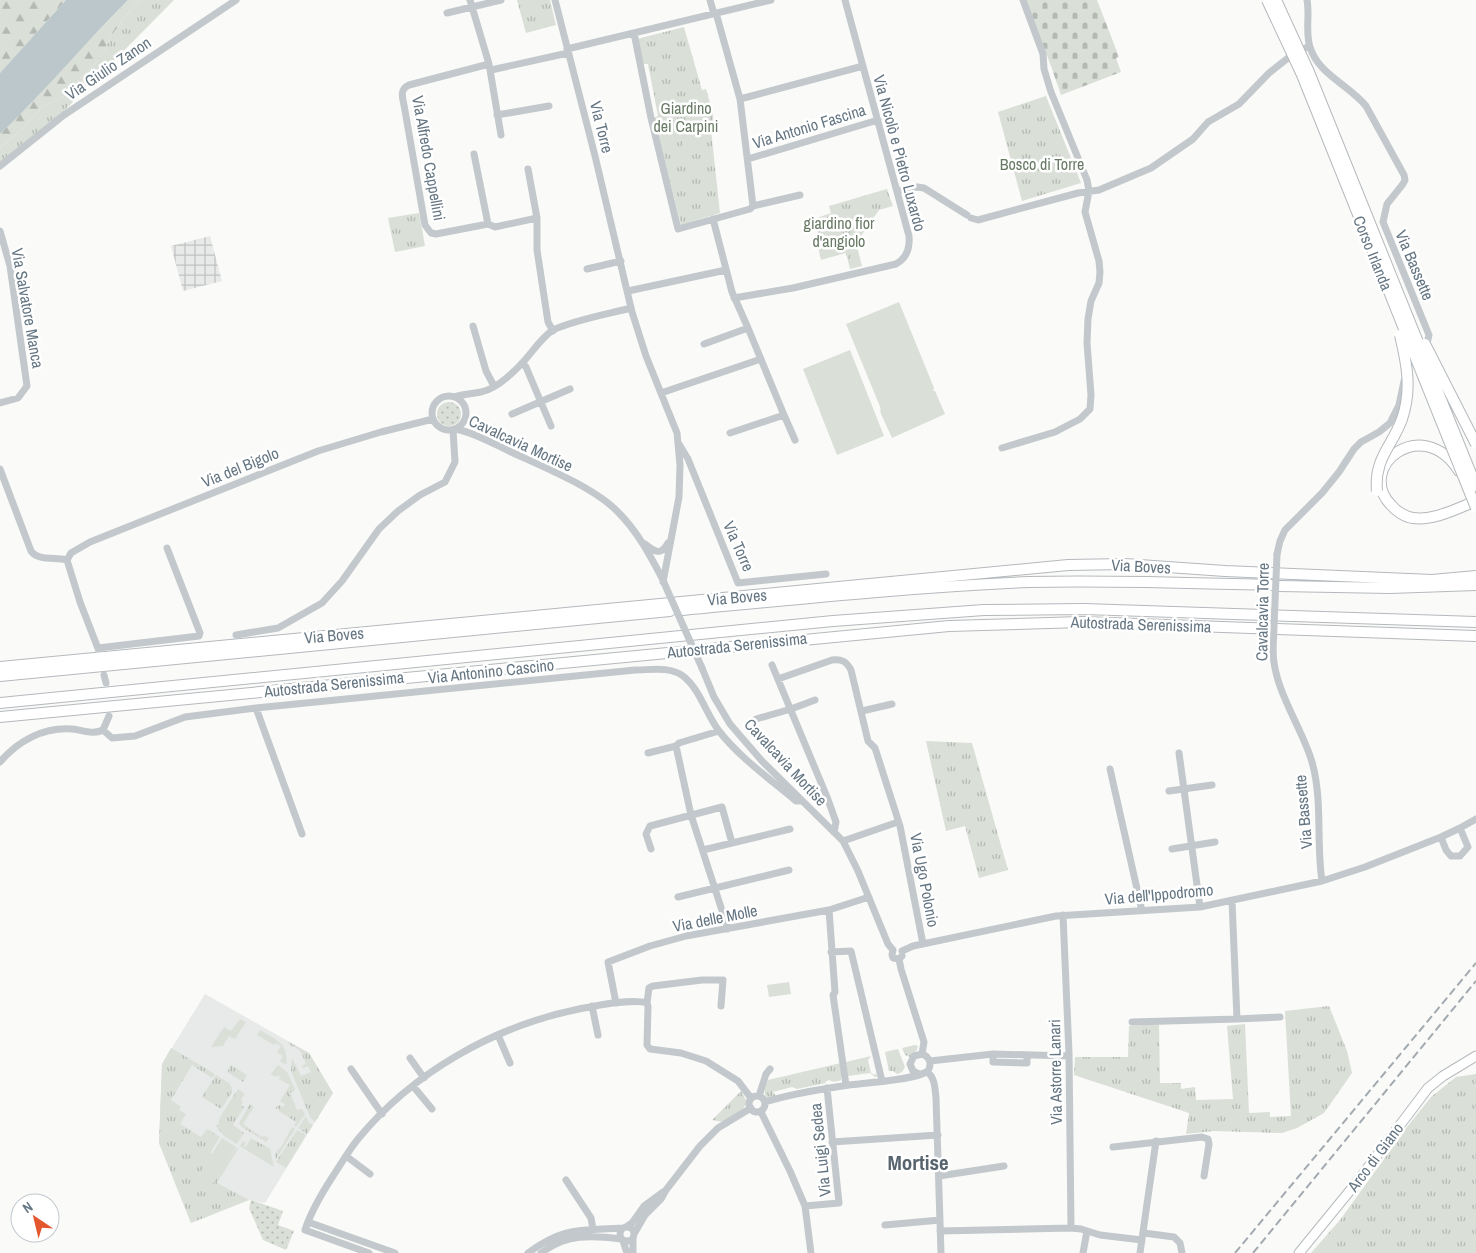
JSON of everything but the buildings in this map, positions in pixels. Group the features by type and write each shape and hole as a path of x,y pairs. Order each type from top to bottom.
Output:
{"highway":[{"name":"Corso Irlanda","path":"1267,0 1302,75 1393,305 1476,506"},
{"name":"Corso Irlanda","path":"1276,0 1309,72 1476,486"},
{"path":"1394,285 1476,444"},
{"path":"1393,305 1408,367 1408,386 1402,419 1377,469 1382,503 1391,513 1402,520 1413,523 1435,520 1476,506"},
{"path":"1465,481 1455,464 1444,454 1433,447 1410,446 1398,451 1390,458 1384,467 1379,490 1394,508 1403,515 1413,518 1436,516 1476,501"},
{"name":"Via Boves","path":"0,667 1068,565 1125,564 1226,571 1432,580 1476,576"},
{"name":"Via Boves","path":"683,610 882,591 1014,583 1132,581 1390,588 1476,585"},
{"name":"Autostrada Serenissima","path":"0,703 814,623 984,610 1084,609 1476,622"},
{"name":"Via Boves","path":"0,676 670,611"},
{"name":"Autostrada Serenissima","path":"0,717 949,626 1081,622 1476,636"}],"main road":[{"name":"Arco di Giano","path":"1299,1253 1357,1182 1428,1088 1442,1076 1476,1056"},
{"name":"Arco di Giano","path":"1456,1068 1476,1064"}],"street":[{"name":"Via Giulio Zanon","path":"0,166 64,115 236,0"},
{"path":"446,13 471,4 501,0"},
{"name":"Via Torre","path":"555,0 631,308 646,356 677,433 678,443 688,459 738,583 826,574"},
{"path":"710,0 740,99 753,206"},
{"path":"490,67 568,51 771,0"},
{"name":"Via Nicolò e Pietro Luxardo","path":"734,298 793,288 900,262 905,256 910,243 845,0"},
{"path":"1002,448 1055,432 1080,419 1090,408 1091,395 1087,343 1088,319 1091,301 1099,283 1100,272 1099,261 1085,212 1089,191 1087,180 1050,92 1044,69 1043,54 1023,0"},
{"path":"897,191 916,187 924,188 978,220 1099,190 1136,175 1165,159 1193,139 1208,122 1239,104 1275,68 1309,46 1307,0"},
{"path":"471,4 490,67 501,135"},
{"path":"634,33 650,118 678,229 753,206 800,195"},
{"name":"Via Bassette","path":"1309,46 1320,65 1360,98 1366,106 1404,175 1405,180 1403,184 1385,208 1384,226 1429,335 1426,349 1406,371 1399,405 1390,423 1380,432 1361,442 1354,449 1339,472 1322,492"},
{"path":"740,99 863,66"},
{"name":"Via Alfredo Cappellini","path":"490,67 405,87 402,95 427,230 436,234 488,224 495,226 537,218"},
{"path":"497,115 549,106"},
{"name":"Via Antonio Fascina","path":"748,158 878,120"},
{"path":"474,154 488,224"},
{"path":"528,169 537,218 537,250 548,322 553,331"},
{"path":"713,219 734,298 795,440"},
{"name":"Via Salvatore Manca","path":"0,231 12,276 15,311 27,386 18,398 0,403"},
{"path":"587,270 620,261"},
{"path":"628,291 726,270"},
{"path":"454,397 462,403 466,412 464,422 454,429 442,429 433,419 432,408 436,402 446,396 454,397 482,392 494,386 507,378 553,331 631,308"},
{"path":"473,326 486,370 494,386"},
{"path":"704,344 748,328"},
{"path":"661,393 761,359"},
{"path":"522,363 526,367 551,426"},
{"path":"512,414 570,389"},
{"path":"730,433 784,415"},
{"name":"Via del Bigolo","path":"67,560 71,553 90,542 290,461 344,442 433,419"},
{"path":"236,635 278,628 322,603 342,581 379,530 398,511 420,495 445,482 455,462 454,429"},
{"name":"Cavalcavia Mortise","path":"454,429 465,431 488,441 594,494 618,512 642,541 653,551 660,552 664,550 670,541"},
{"path":"664,583 679,497 680,464 678,443"},
{"path":"0,469 31,551 39,558 67,560 80,602 99,650 200,636 168,548"},
{"name":"Cavalcavia Torre","path":"1304,743 1278,681 1274,666 1277,554 1285,530 1322,492"},
{"name":"Cavalcavia Mortise","path":"642,541 664,583 714,696 730,724 762,761 845,844"},
{"name":"Via Ugo Polonio","path":"778,679 832,660 841,659 847,663 851,670 868,741 875,748 898,822 923,944"},
{"path":"772,665 836,822 834,832"},
{"name":"Via Antonino Cascino","path":"103,730 112,738 135,736 185,717 256,708 634,670 672,670 683,676 691,684 719,731 753,766 796,801 801,801"},
{"path":"104,675 106,683"},
{"path":"756,719 815,700"},
{"path":"862,711 892,704"},
{"path":"256,708 302,834"},
{"path":"0,762 22,741 40,734 59,729 97,733 103,730 109,716"},
{"path":"648,753 676,746 679,743 719,731"},
{"name":"Via Bassette","path":"1304,743 1312,762 1316,782 1322,881"},
{"path":"676,746 691,815 728,929"},
{"path":"1179,753 1200,907"},
{"path":"1110,769 1142,911"},
{"path":"1170,791 1212,785"},
{"path":"651,849 646,834 650,826 722,807 732,843"},
{"name":"Via dell'Ippodromo","path":"902,951 923,944 1064,915 1200,907 1322,881 1365,868 1442,837 1476,819"},
{"name":"Via Ugo Polonio","path":"845,844 898,822"},
{"path":"1442,837 1446,850 1451,856 1460,856 1468,847 1460,828"},
{"path":"703,850 790,829"},
{"path":"1172,850 1214,842"},
{"path":"845,844 888,944 893,950 892,955 899,959"},
{"path":"678,897 789,870"},
{"name":"Via delle Molle","path":"616,1003 608,962 650,946 686,936 829,910 869,897"},
{"path":"1232,900 1236,1019"},
{"path":"829,910 835,992 833,995 846,1085"},
{"name":"Via Astorre Lanari","path":"1064,915 1069,1056 1071,1228"},
{"path":"893,950 898,948 902,951 902,957 899,959"},
{"path":"831,952 851,951 882,1081"},
{"path":"899,959 924,1042 922,1054"},
{"path":"721,1006 722,980 702,980 652,986 649,988 647,1003 647,1046 650,1049 682,1053 706,1061 738,1081 751,1098"},
{"path":"369,1253 305,1230 318,1202 358,1139 413,1086 450,1060 498,1035 537,1019 592,1006 616,1003 647,1003"},
{"path":"592,1006 598,1036"},
{"path":"1132,1022 1280,1017"},
{"path":"498,1035 510,1063"},
{"path":"912,1069 910,1064 912,1058 922,1054 930,1061 930,1067 923,1073"},
{"path":"930,1061 992,1054 1069,1056"},
{"path":"410,1058 424,1078"},
{"path":"351,1068 382,1114"},
{"path":"759,1096 766,1074 770,1069"},
{"path":"912,1069 923,1073"},
{"path":"904,1078 912,1069"},
{"path":"765,1102 828,1088 930,1073 934,1084 938,1135 941,1253"},
{"path":"413,1086 432,1109"},
{"name":"Via Luigi Sedea","path":"804,1206 839,1204 828,1088"},
{"path":"751,1098 759,1096"},
{"path":"759,1096 765,1102 766,1107 761,1112"},
{"path":"751,1098 749,1103 751,1108 756,1112 761,1112"},
{"path":"541,1253 567,1236 591,1236 629,1242 645,1215 661,1199 700,1146 718,1128 751,1108"},
{"path":"761,1112 787,1163 804,1206 811,1253"},
{"path":"832,1142 938,1135"},
{"path":"1113,1148 1156,1141 1202,1137 1208,1139 1209,1144 1204,1176"},
{"path":"1140,1253 1156,1141"},
{"path":"346,1156 370,1174"},
{"path":"938,1176 1004,1166"},
{"path":"566,1180 591,1218 592,1229"},
{"path":"627,1253 620,1233 632,1223 644,1206 666,1190"},
{"path":"886,1225 940,1220"},
{"path":"308,1222 385,1252 395,1253"},
{"path":"528,1253 547,1240 592,1229 625,1228 632,1229 634,1236 633,1253"},
{"path":"940,1231 1071,1228 1100,1235 1174,1237 1180,1242 1182,1253"},
{"path":"1083,1253 1087,1231"}],"shaded area":[{"path":"66,0 128,0 0,134 0,73"},
{"path":"210,236 222,281 183,291 171,246"},
{"path":"205,994 309,1053 333,1093 265,1203 249,1200 191,1223 159,1143 162,1064"}],"green space":[{"path":"0,0 66,0 0,73"},
{"path":"128,0 140,0 109,39 105,50 98,60 63,97 42,107 19,132 0,148 0,134"},
{"path":"140,0 174,0 59,116 0,163 0,148 19,132 42,107 63,97 87,72 105,50 109,39 127,14"},
{"path":"517,0 550,0 556,25 526,33"},
{"path":"1026,0 1097,0 1119,57 1116,58 1121,72 1061,95"},
{"name":"Giardino dei Carpini","path":"684,27 702,90 706,89 712,110 715,129 711,130 720,213 681,225 654,118 658,116 648,64 644,64 637,39"},
{"name":"Bosco di Torre","path":"1046,96 1081,183 1022,201 998,112"},
{"path":"686,128 698,131 692,156 680,153"},
{"name":"giardino fior d'angiolo","path":"887,189 893,206 879,210 856,243 862,266 850,269 846,253 821,260 818,246 821,245 814,219 831,213 829,206"},
{"path":"419,213 425,246 395,252 388,218"},
{"path":"899,302 934,388 933,391 935,391 945,414 892,438 846,324"},
{"path":"850,350 884,436 837,455 803,369"},
{"path":"449,402 458,405 461,414 458,423 449,426 440,423 437,414 440,405"},
{"path":"926,741 972,743 1008,870 979,878 965,826 946,831"},
{"path":"789,982 791,994 769,997 767,985"},
{"path":"1329,1006 1347,1051 1352,1073 1324,1113 1297,1128 1282,1133 1214,1131 1186,1134 1189,1113 1074,1075 1075,1057 1128,1057 1129,1026 1159,1024 1160,1083 1181,1083 1181,1089 1195,1087 1196,1100 1233,1099 1227,1026 1245,1024 1249,1113 1270,1112 1270,1117 1291,1116 1285,1011"},
{"path":"240,1019 246,1022 235,1039 229,1036 223,1046 211,1047 224,1027 231,1031"},
{"path":"260,1030 283,1047 286,1065 280,1061 283,1056 277,1052 281,1046 276,1043 274,1045 257,1035"},
{"path":"287,1041 309,1053 333,1093 315,1122 310,1117 291,1071 292,1058 301,1076 311,1072 308,1066 303,1068 302,1066 306,1064 301,1052 294,1046 292,1047"},
{"path":"918,1046 917,1050 910,1057 905,1055 902,1048"},
{"path":"171,1048 215,1074 212,1078 192,1065 171,1100 181,1107 179,1110 186,1114 180,1124 201,1137 207,1129 220,1137 195,1181 209,1189 236,1148 238,1149 217,1183 249,1200 191,1223 159,1143 162,1064"},
{"path":"898,1049 905,1067 902,1072 897,1074 889,1071 885,1052"},
{"path":"871,1056 868,1060 871,1073 875,1075 876,1073 877,1077 870,1073 848,1076 846,1062"},
{"path":"841,1063 841,1080 835,1082 829,1080 826,1083 797,1089 792,1087 773,1092 777,1097 767,1098 765,1094 768,1080"},
{"path":"231,1065 247,1075 243,1082 227,1072"},
{"path":"278,1065 287,1072 295,1090 290,1093 297,1110 302,1109 305,1114 296,1127 294,1126 296,1122 279,1111 278,1108 275,1109 278,1105 283,1107 285,1104 280,1101 290,1085 279,1079 278,1075 276,1077 270,1074"},
{"path":"1476,1074 1476,1253 1311,1253 1340,1220 1431,1097 1456,1077"},
{"path":"216,1075 229,1083 232,1088 231,1094 221,1109 202,1097"},
{"path":"238,1089 245,1094 241,1100 243,1102 241,1105 244,1107 233,1125 244,1133 237,1144 224,1136 215,1125 218,1125 220,1117"},
{"path":"741,1091 747,1102 743,1109 723,1122 712,1120"},
{"path":"250,1104 254,1107 243,1124 262,1137 269,1138 266,1142 242,1127 239,1123"},
{"path":"306,1116 308,1122 313,1125 307,1134 298,1128"},
{"path":"292,1127 295,1129 276,1159 275,1153 281,1147"},
{"path":"297,1130 306,1135 286,1168 276,1162"},
{"path":"222,1138 236,1147 209,1190 195,1181"},
{"path":"251,1138 270,1149 274,1167 240,1146 243,1141 246,1143 244,1146 246,1147"},
{"path":"251,1200 283,1211 278,1225 294,1231 286,1250 263,1240 249,1208"}],"railway":[{"path":"1235,1253 1476,963"},
{"path":"1253,1253 1476,981"}],"district":[{"name":"Mortise","path":"918,1162"}]}
